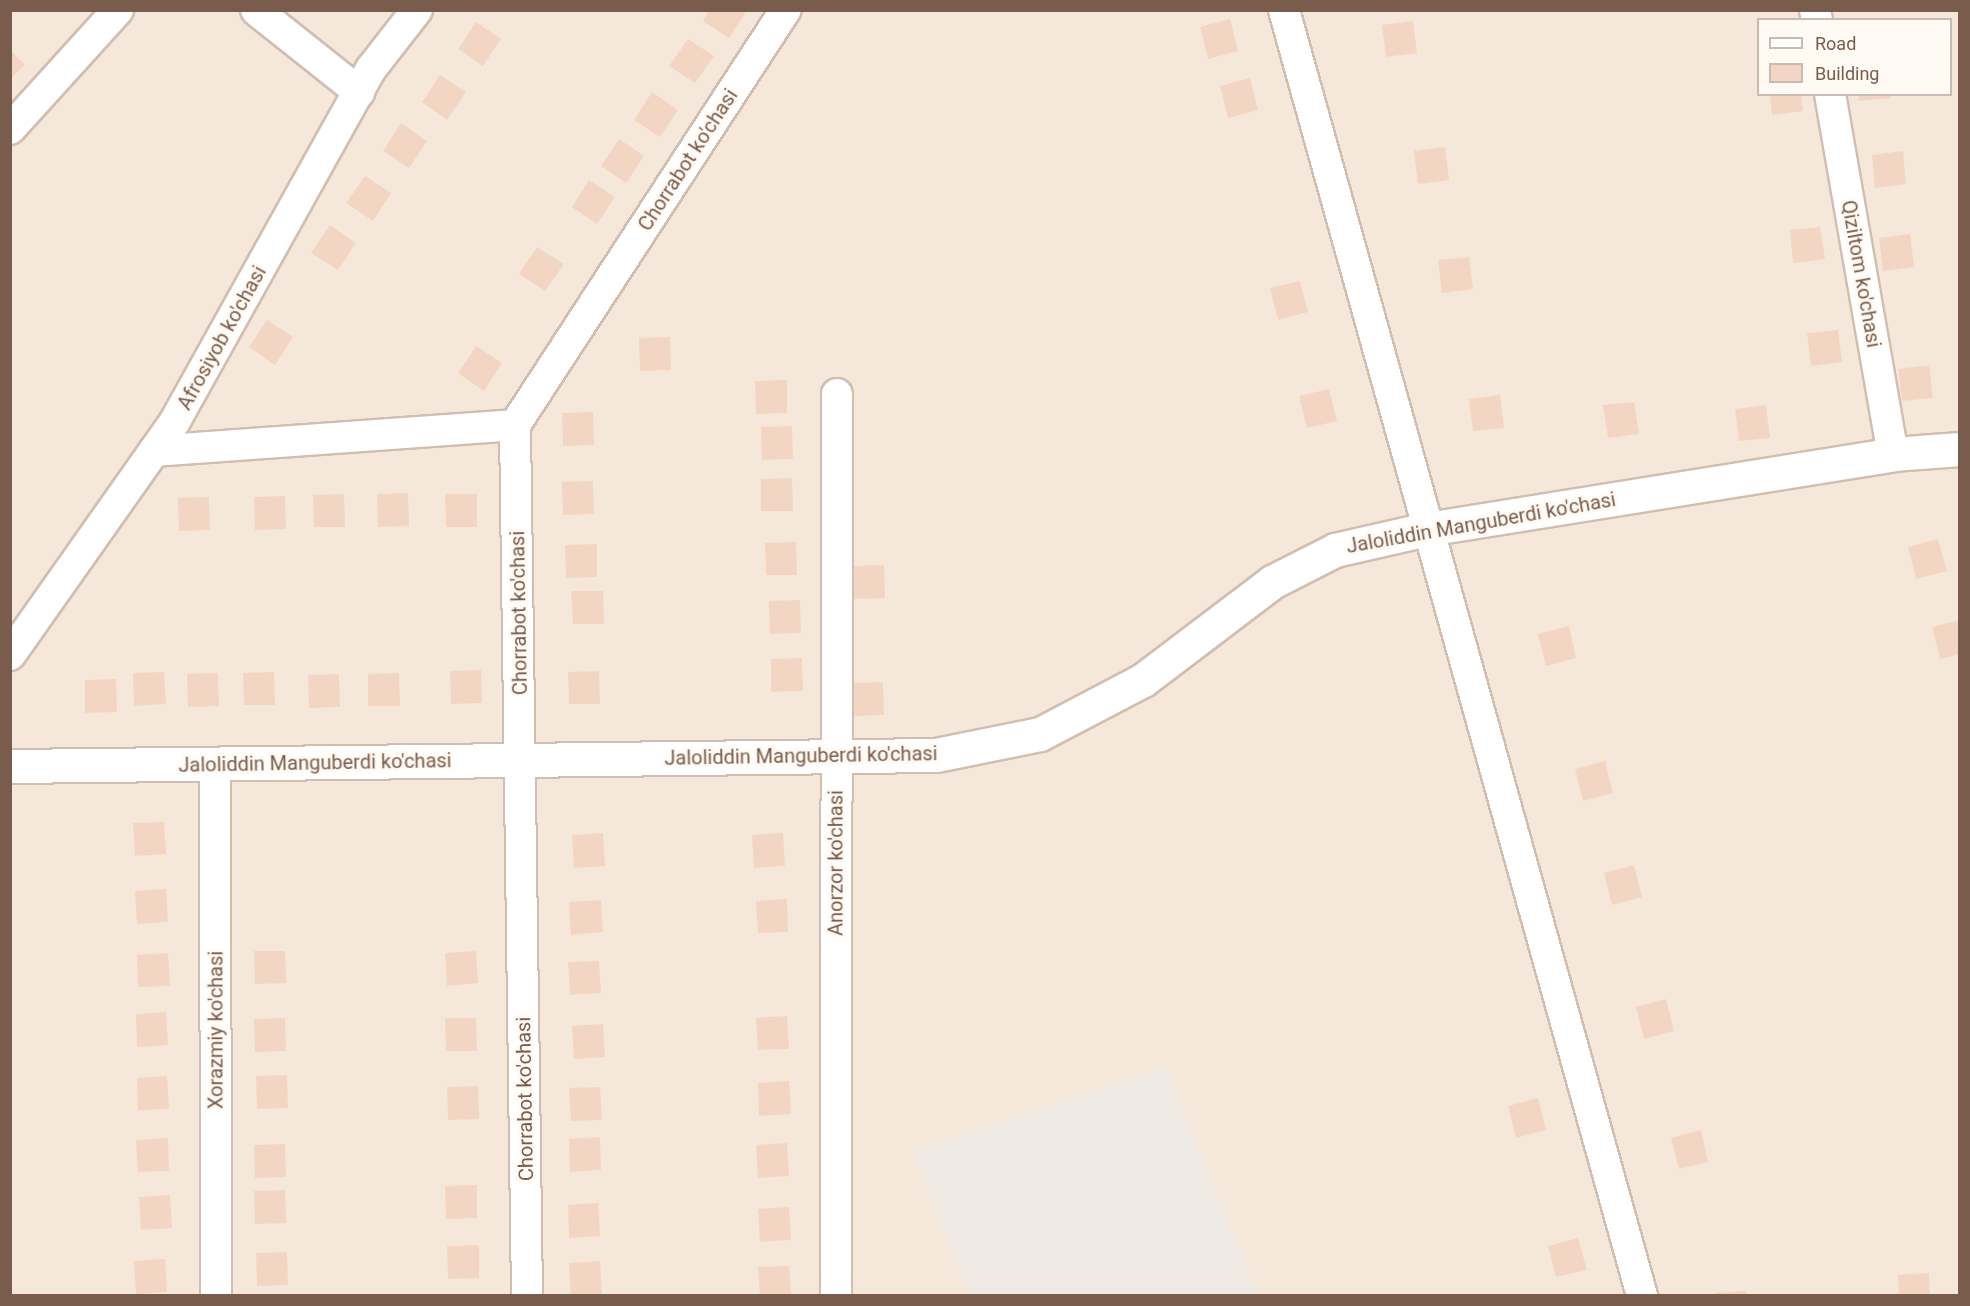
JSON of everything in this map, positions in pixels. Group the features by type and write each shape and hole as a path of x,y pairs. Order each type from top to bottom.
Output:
{"street":[{"path":"10,129 118,10"},
{"path":"256,10 359,92"},
{"name":"Afrosiyob ko'chasi","path":"10,655 154,451 359,92 417,10"},
{"name":"Chorrabot ko'chasi","path":"527,1296 522,760 515,425 786,10"},
{"path":"1284,10 1642,1296"},
{"name":"Qiziltom ko'chasi","path":"1830,96 1893,454"},
{"name":"Anorzor ko'chasi","path":"836,1296 837,394"},
{"path":"154,451 515,425"},
{"name":"Jaloliddin Manguberdi ko'chasi","path":"10,766 936,755 1040,734 1143,680 1272,582 1335,550 1427,529 1893,454 1959,449"},
{"name":"Xorazmiy ko'chasi","path":"215,764 216,1296"}],"shaded area":[{"path":"10,11 1959,11 1959,1295 11,1295"},
{"path":"1166,1067 1259,1295 969,1295 913,1151"}],"building":[{"path":"709,10 747,10 729,38 703,21"},
{"path":"1230,19 1238,51 1208,59 1200,27"},
{"path":"1413,21 1417,53 1386,57 1382,25"},
{"path":"476,22 501,39 483,66 458,49"},
{"path":"688,39 714,56 695,83 669,66"},
{"path":"10,50 25,65 10,79"},
{"path":"440,75 466,92 447,120 422,102"},
{"path":"1250,78 1258,110 1228,118 1220,86"},
{"path":"652,92 678,110 660,137 634,120"},
{"path":"1770,96 1801,96 1803,111 1772,115"},
{"path":"1859,96 1890,96 1891,98 1859,101"},
{"path":"401,123 427,141 409,168 383,151"},
{"path":"619,139 644,156 626,183 601,166"},
{"path":"1445,147 1449,180 1418,184 1414,151"},
{"path":"1903,151 1906,184 1875,188 1872,155"},
{"path":"365,176 391,193 373,221 346,203"},
{"path":"589,180 615,197 597,224 572,207"},
{"path":"330,225 356,243 338,270 311,253"},
{"path":"1820,227 1825,259 1793,263 1790,230"},
{"path":"1910,234 1914,267 1883,271 1879,238"},
{"path":"537,247 564,264 545,291 519,274"},
{"path":"1469,257 1473,289 1442,293 1438,260"},
{"path":"1300,281 1308,312 1278,320 1270,288"},
{"path":"267,320 293,337 275,365 249,347"},
{"path":"1838,330 1842,362 1811,366 1807,333"},
{"path":"670,337 671,370 640,371 639,338"},
{"path":"476,346 502,363 484,391 458,373"},
{"path":"1929,365 1933,398 1902,401 1898,369"},
{"path":"787,380 787,413 756,414 755,381"},
{"path":"1329,389 1337,421 1307,428 1299,396"},
{"path":"1500,395 1504,428 1473,431 1469,399"},
{"path":"1634,402 1639,434 1608,438 1603,405"},
{"path":"1766,405 1770,438 1739,441 1735,409"},
{"path":"593,412 594,445 563,446 562,413"},
{"path":"792,426 793,459 762,460 761,427"},
{"path":"792,478 793,511 761,511 761,479"},
{"path":"593,481 594,514 563,515 562,482"},
{"path":"408,493 409,526 378,527 377,494"},
{"path":"344,494 345,527 314,527 313,495"},
{"path":"445,494 477,494 477,527 446,527"},
{"path":"285,496 286,529 255,530 254,497"},
{"path":"209,497 210,530 179,531 178,498"},
{"path":"1938,539 1947,571 1916,579 1908,547"},
{"path":"796,542 797,575 766,575 765,543"},
{"path":"597,544 597,577 566,578 565,545"},
{"path":"884,565 885,598 854,599 853,566"},
{"path":"571,591 603,591 604,624 573,624"},
{"path":"800,600 801,633 770,634 769,601"},
{"path":"1960,620 1960,654 1940,659 1932,627"},
{"path":"1569,626 1576,658 1546,666 1538,634"},
{"path":"802,658 803,691 771,692 771,659"},
{"path":"481,670 482,703 451,704 450,671"},
{"path":"599,671 600,704 569,704 568,672"},
{"path":"164,672 166,704 134,706 133,673"},
{"path":"274,672 275,705 244,705 243,673"},
{"path":"218,673 219,706 188,707 187,674"},
{"path":"399,673 400,706 368,706 368,674"},
{"path":"339,674 340,707 309,708 308,675"},
{"path":"116,679 117,712 85,713 85,680"},
{"path":"883,682 884,715 853,716 852,683"},
{"path":"1605,761 1613,793 1583,801 1575,769"},
{"path":"164,822 166,854 135,856 133,823"},
{"path":"603,833 605,866 574,868 572,835"},
{"path":"783,833 785,866 754,868 752,835"},
{"path":"1634,865 1642,897 1612,905 1604,873"},
{"path":"166,889 168,922 137,924 135,891"},
{"path":"787,899 788,932 758,933 756,901"},
{"path":"601,900 603,932 571,935 569,902"},
{"path":"254,951 285,951 286,983 255,984"},
{"path":"476,951 478,983 447,986 445,953"},
{"path":"168,953 170,986 138,987 137,955"},
{"path":"599,961 601,993 570,995 568,962"},
{"path":"1666,999 1674,1031 1644,1039 1636,1007"},
{"path":"166,1012 168,1045 137,1047 136,1014"},
{"path":"787,1016 789,1049 758,1050 756,1018"},
{"path":"285,1018 286,1051 255,1052 254,1019"},
{"path":"445,1018 476,1018 477,1051 446,1051"},
{"path":"603,1024 605,1057 574,1059 572,1026"},
{"path":"287,1075 288,1108 257,1109 256,1076"},
{"path":"167,1076 169,1109 138,1110 137,1078"},
{"path":"789,1081 791,1114 759,1116 758,1083"},
{"path":"478,1086 479,1119 448,1120 447,1087"},
{"path":"600,1087 602,1120 571,1121 569,1088"},
{"path":"1538,1098 1546,1130 1516,1138 1508,1106"},
{"path":"1701,1130 1708,1162 1679,1169 1671,1138"},
{"path":"600,1137 601,1170 570,1172 569,1139"},
{"path":"168,1138 169,1171 138,1172 136,1140"},
{"path":"787,1143 789,1176 758,1178 756,1145"},
{"path":"285,1144 286,1177 255,1178 254,1145"},
{"path":"477,1185 477,1218 446,1219 445,1186"},
{"path":"285,1190 286,1223 255,1224 254,1191"},
{"path":"170,1195 172,1228 141,1230 139,1197"},
{"path":"598,1203 600,1236 569,1238 568,1205"},
{"path":"789,1207 791,1240 760,1242 758,1209"},
{"path":"1578,1238 1587,1270 1556,1277 1548,1246"},
{"path":"479,1245 479,1278 448,1279 447,1246"},
{"path":"287,1252 288,1285 257,1286 256,1253"},
{"path":"165,1259 167,1292 136,1294 134,1261"},
{"path":"600,1261 602,1294 571,1296 569,1263"},
{"path":"789,1266 791,1296 760,1296 758,1267"},
{"path":"1929,1273 1930,1296 1899,1296 1898,1275"},
{"path":"1746,1291 1746,1296 1715,1296 1715,1293"}]}
